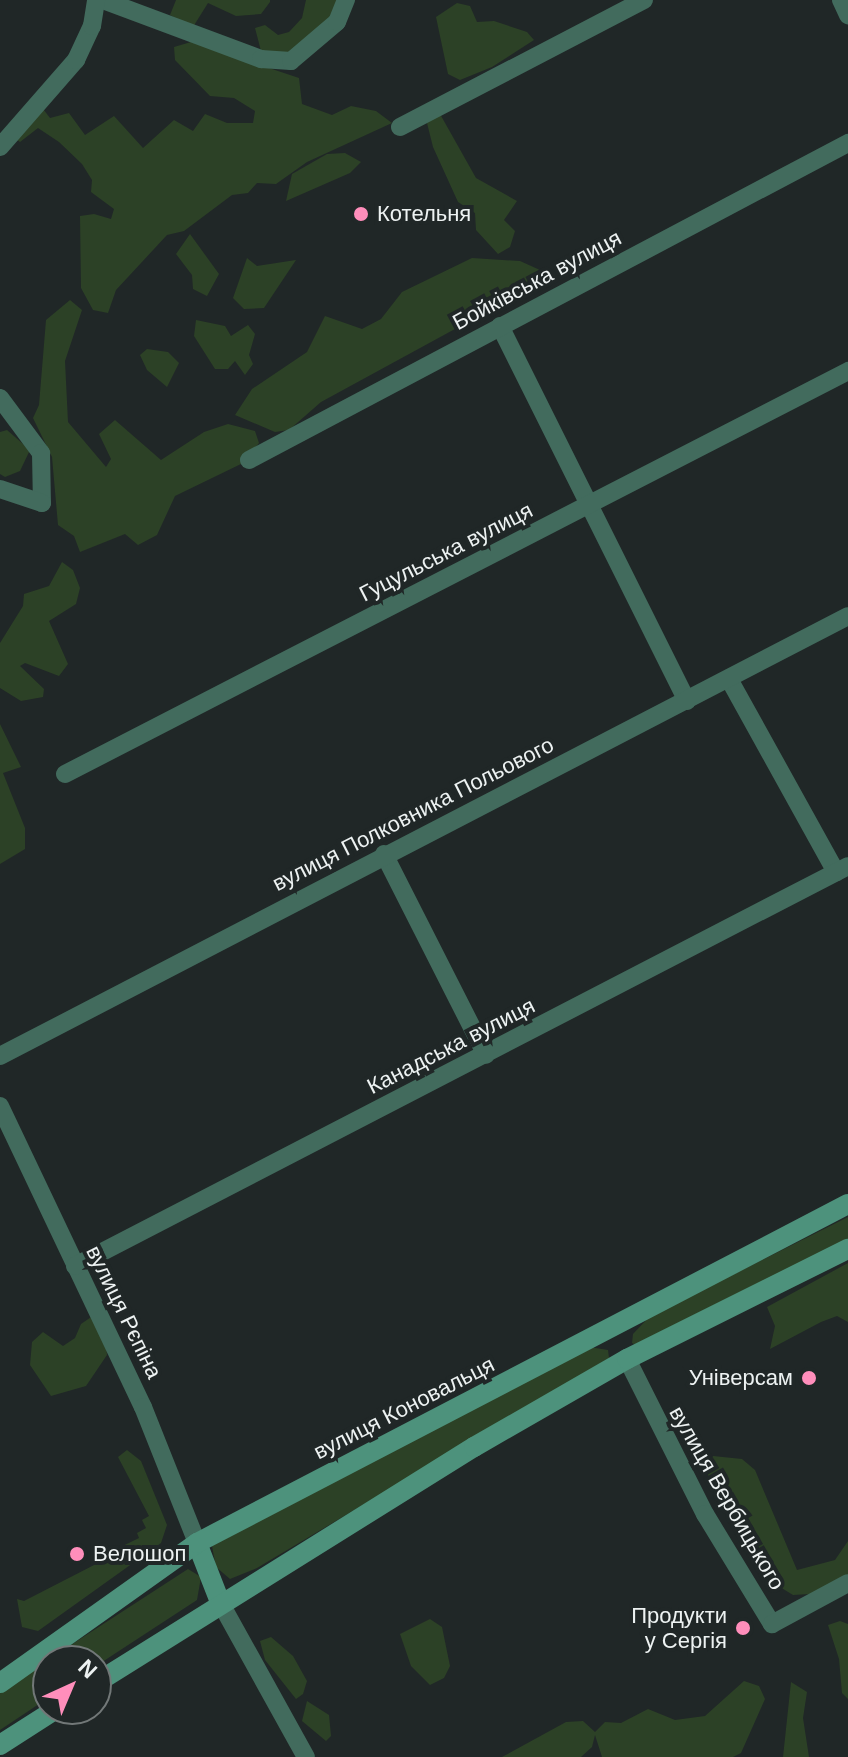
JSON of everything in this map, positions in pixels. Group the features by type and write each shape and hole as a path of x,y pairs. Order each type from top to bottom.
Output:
{"main road":[{"name":"вулиця Коновальця","path":"0,1683 197,1543 848,1204"},
{"path":"112,1673 220,1602 627,1359 848,1249"},
{"path":"614,1327 627,1359"},
{"path":"197,1543 220,1602"},
{"path":"0,1745 32,1724"}],"street":[{"path":"0,147 76,60 92,26 96,0"},
{"path":"103,0 261,59 291,61 308,51 337,22 346,0"},
{"path":"400,127 644,0"},
{"path":"841,0 848,15"},
{"name":"Бойківська вулиця","path":"249,460 848,143"},
{"path":"500,326 687,701"},
{"name":"Гуцульська вулиця","path":"65,774 848,371"},
{"path":"0,398 41,453 42,503 0,489"},
{"name":"вулиця Полковника Польового","path":"0,1056 384,854 848,616"},
{"path":"729,679 842,869"},
{"path":"384,854 486,1055"},
{"name":"Канадська вулиця","path":"75,1266 842,869"},
{"name":"вулиця Рєпіна","path":"0,1106 143,1407 197,1543"},
{"name":"вулиця Вербицького","path":"627,1359 677,1464 772,1624 848,1583"},
{"path":"220,1602 306,1757"}],"green space":[{"path":"176,0 270,2 261,14 236,16 208,3 193,27 170,15"},
{"path":"306,0 338,0 329,23 291,59 261,51 255,28 265,25 278,35 289,32 302,18"},
{"path":"457,3 470,6 477,22 494,21 527,32 534,40 492,67 460,80 448,74 436,17"},
{"path":"191,42 299,78 302,104 332,115 351,106 376,111 392,123 307,162 276,184 257,183 248,193 232,195 184,231 167,235 116,290 108,313 93,310 81,288 80,216 94,214 111,219 114,209 91,192 92,180 82,164 59,142 38,128 20,142 10,135 37,101 50,118 69,113 85,135 114,116 143,148 174,120 193,131 205,114 227,123 253,123 255,111 234,98 210,96 175,60 174,47"},
{"path":"440,114 476,178 517,201 504,220 515,231 510,247 498,254 476,230 475,213 458,202 433,147 427,123"},
{"path":"345,153 361,162 350,173 286,201 292,174 327,154"},
{"path":"190,234 219,274 207,296 193,289 192,275 176,254"},
{"path":"247,258 257,266 296,260 264,308 244,309 233,298"},
{"path":"472,258 520,261 540,270 523,292 321,402 289,430 275,432 235,415 252,389 307,352 325,316 362,329 381,319 402,292"},
{"path":"70,300 82,310 65,361 68,422 106,467 111,459 99,434 115,420 161,460 204,432 228,424 255,431 259,443 243,463 175,496 157,535 138,545 125,534 80,552 74,536 58,525 52,457 33,418 39,405 46,320"},
{"path":"196,320 225,326 231,336 248,325 255,334 249,355 253,364 245,375 235,361 228,369 215,369 194,336"},
{"path":"147,349 168,352 179,363 167,387 147,370 140,355"},
{"path":"7,430 30,450 20,471 5,477 0,474 0,432"},
{"path":"62,562 73,570 80,588 76,604 49,621 68,664 59,676 25,663 20,666 44,689 43,697 21,701 0,688 0,643 23,606 24,594 49,586"},
{"path":"0,724 21,767 3,773 25,828 25,849 0,864"},
{"path":"848,1217 848,1241 637,1346 632,1343 633,1334 650,1316"},
{"path":"848,1263 848,1322 837,1316 770,1349 775,1326 767,1307"},
{"path":"103,1309 107,1355 86,1386 51,1396 30,1365 32,1342 43,1332 63,1346 75,1338 81,1324"},
{"path":"589,1347 608,1350 609,1358 257,1568 230,1579 216,1567 212,1546"},
{"path":"127,1450 141,1461 167,1525 161,1543 38,1631 22,1627 17,1599 24,1601 98,1563 96,1559 139,1538 137,1533 146,1528 142,1520 149,1516 118,1457"},
{"path":"713,1456 742,1459 755,1470 797,1570 835,1560 848,1541 848,1576 810,1594 793,1595 780,1587 747,1550 709,1479 706,1464"},
{"path":"188,1569 201,1577 197,1600 112,1656 112,1645 71,1645"},
{"path":"430,1619 442,1627 450,1666 444,1678 430,1685 411,1666 400,1634"},
{"path":"840,1621 848,1624 848,1699 842,1693 839,1659 828,1625"},
{"path":"271,1637 293,1656 307,1681 303,1694 296,1699 265,1660 260,1641"},
{"path":"32,1670 32,1709 0,1730 0,1691"},
{"path":"744,1681 759,1686 765,1699 741,1753 733,1757 602,1757 595,1735 592,1747 581,1757 502,1757 566,1722 583,1721 595,1732 605,1722 621,1723 648,1709 675,1720 705,1716"},
{"path":"791,1682 807,1692 803,1718 809,1757 783,1757"},
{"path":"307,1701 329,1715 331,1736 326,1741 302,1721"}],"place":[{"name":"Котельня","path":"361,214"},
{"name":"Універсам","path":"809,1378"},
{"name":"Велошоп","path":"77,1554"},
{"name":"Продукти у Сергія","path":"743,1628"}]}
